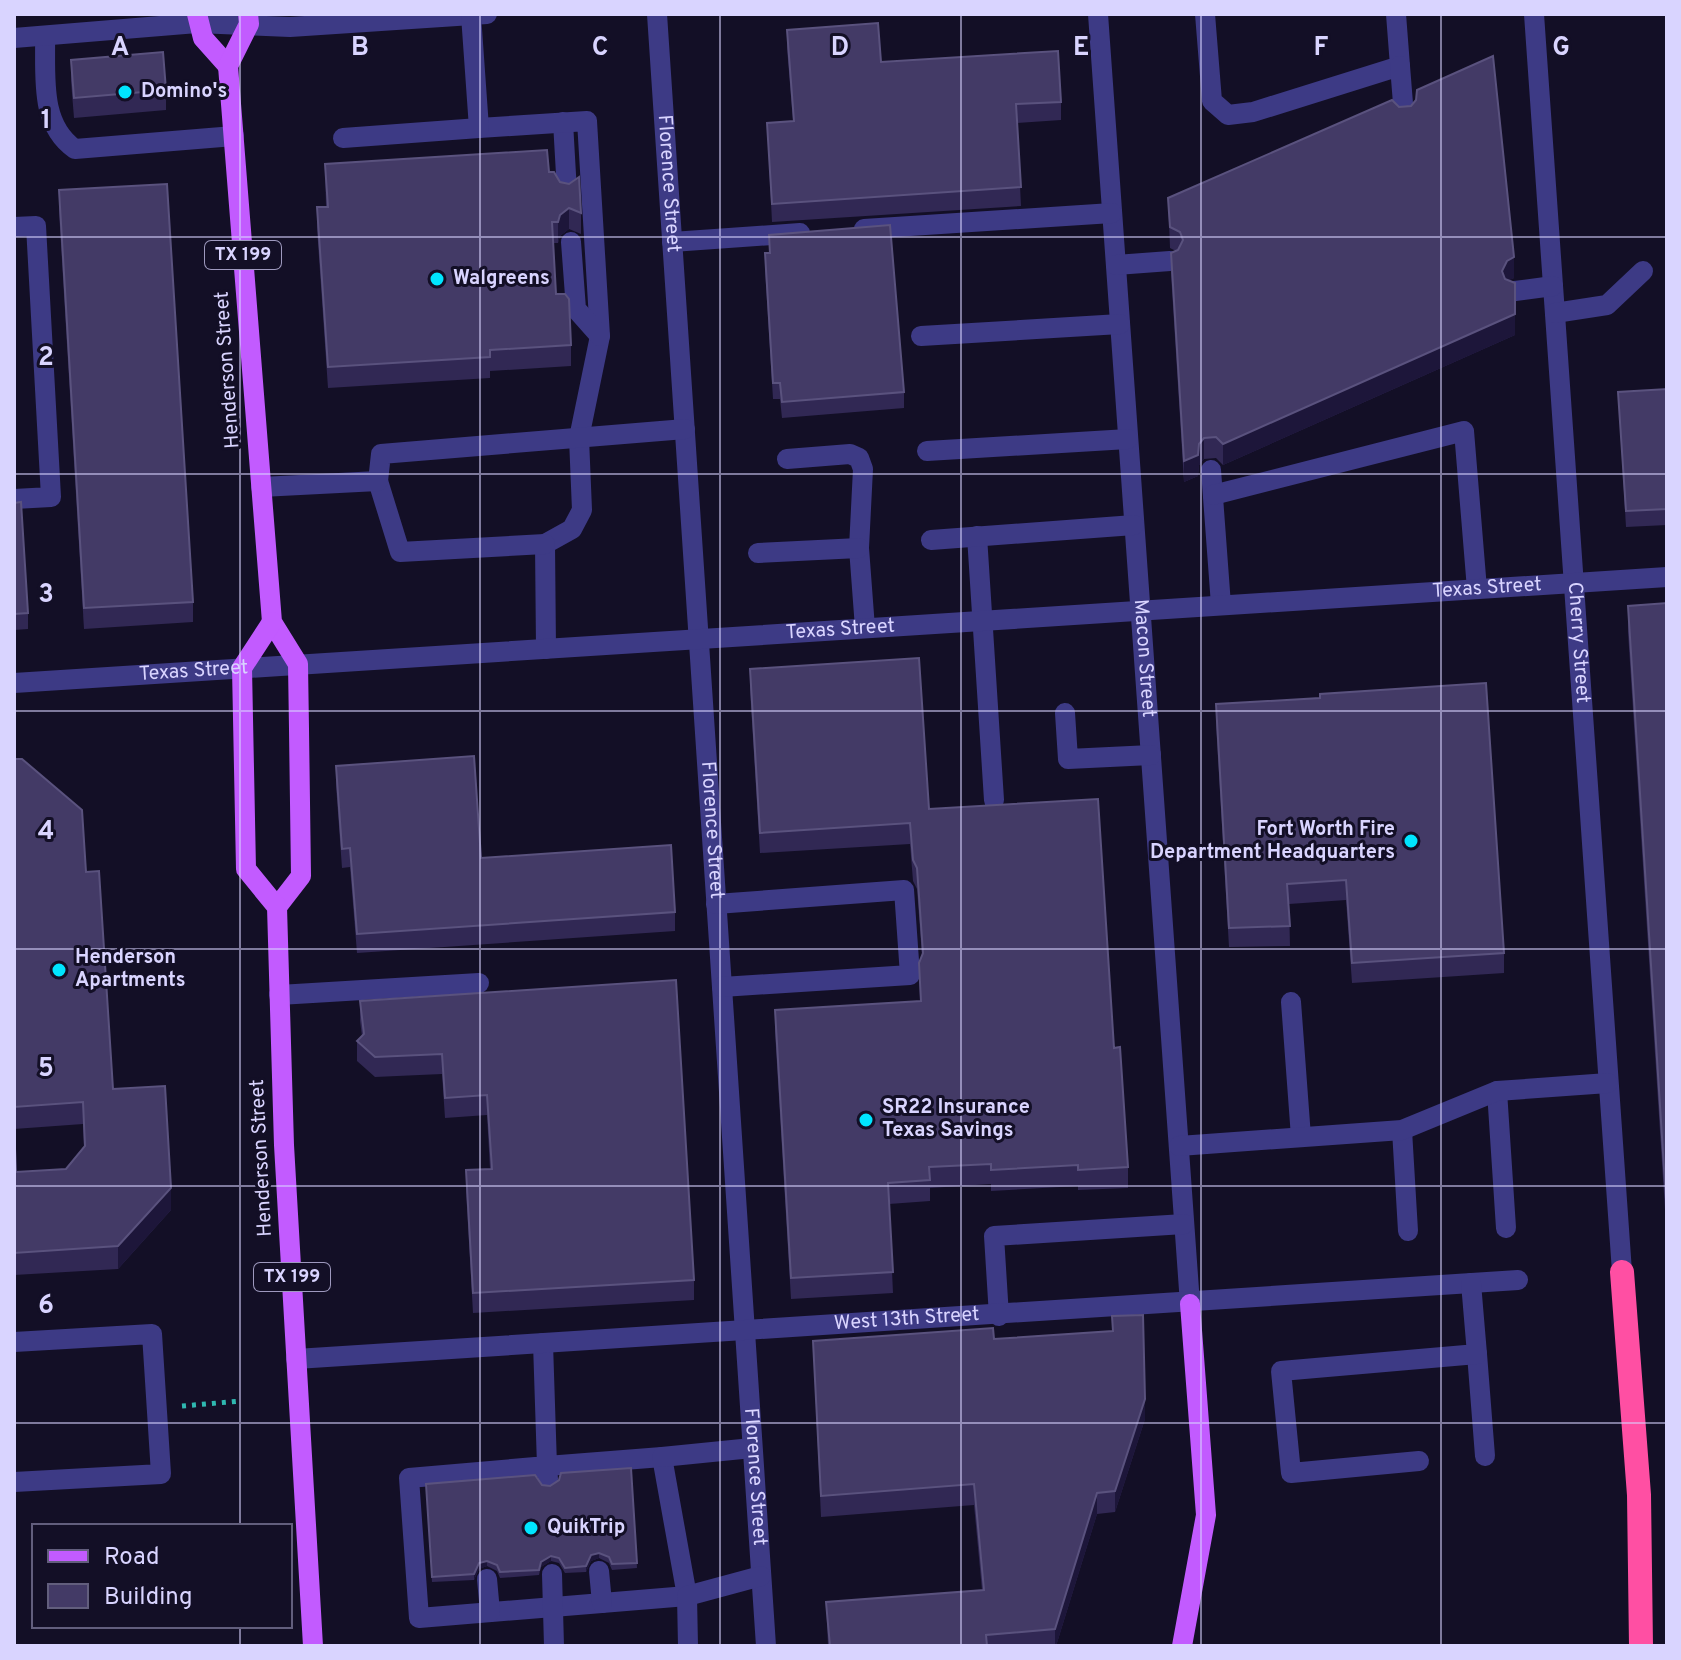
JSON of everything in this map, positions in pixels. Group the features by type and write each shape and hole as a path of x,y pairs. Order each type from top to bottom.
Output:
{"highway":[{"path":"1622,1272 1639,1495 1641,1646"}],"main road":[{"path":"197,18 203,38 228,66 248,19"},
{"name":"Henderson Street","path":"228,66 272,622 298,664"},
{"path":"272,622 242,668 246,869 277,907 301,876 298,664"},
{"name":"Henderson Street","path":"277,907 296,1359 313,1646"},
{"path":"1182,1646 1206,1515 1190,1304"}],"street":[{"path":"14,38 197,18 248,19 290,27 487,14"},
{"name":"Florence Street","path":"657,14 766,1646"},
{"name":"Macon Street","path":"1098,14 1190,1304"},
{"path":"1205,14 1212,101 1216,108 1228,115 1253,112 1400,66"},
{"path":"1396,14 1404,116"},
{"name":"Cherry Street","path":"1534,14 1622,1272"},
{"path":"471,15 479,128"},
{"path":"45,36 49,118 60,139 75,149 234,136"},
{"path":"343,138 587,121 600,336 579,438 582,510 572,529 545,544 400,552 378,481 381,454 579,438 685,429"},
{"path":"563,122 567,192"},
{"path":"845,230 1112,213"},
{"path":"14,227 36,226 51,497 14,499"},
{"path":"672,242 814,232"},
{"path":"571,242 576,309 600,336"},
{"path":"1116,265 1170,261"},
{"path":"1555,313 1607,305 1643,271"},
{"path":"1515,291 1553,286"},
{"path":"921,336 1120,324"},
{"path":"1213,495 1464,431 1477,589"},
{"path":"927,451 1128,439"},
{"path":"787,459 850,454 859,458 863,469 859,548 865,628"},
{"path":"1211,470 1221,605"},
{"path":"261,487 378,481"},
{"path":"931,540 1134,525"},
{"path":"977,536 994,800"},
{"path":"545,544 546,649"},
{"path":"758,553 859,548"},
{"name":"Texas Street","path":"14,683 1667,577"},
{"path":"1065,713 1068,759 1151,755"},
{"path":"716,904 904,890 910,975 722,987"},
{"path":"279,995 479,983"},
{"path":"1291,1002 1301,1137"},
{"path":"1179,1146 1402,1130 1497,1091 1608,1083"},
{"path":"1497,1091 1506,1228"},
{"path":"1402,1130 1408,1231"},
{"path":"999,1316 994,1236 1184,1224"},
{"name":"West 13th Street","path":"296,1359 745,1333 1518,1280"},
{"path":"1471,1283 1485,1456"},
{"path":"14,1342 152,1334 161,1474 14,1482"},
{"path":"543,1343 548,1473"},
{"path":"1419,1461 1291,1473 1281,1371 1477,1354"},
{"path":"752,1448 662,1457 592,1470 479,1478 409,1478 419,1618 687,1596 761,1576"},
{"path":"662,1457 687,1596 688,1646"},
{"path":"599,1571 602,1603"},
{"path":"552,1574 554,1646"},
{"path":"487,1579 490,1612"}],"path":[{"path":"195,1405 241,1401"}],"building":[{"path":"878,23 881,62 1058,51 1061,102 1016,104 1021,187 772,204 767,123 794,121 787,30"},
{"path":"163,52 166,90 74,98 71,60"},
{"path":"1493,56 1514,257 1507,261 1502,271 1505,279 1515,283 1515,314 1223,444 1216,437 1204,438 1199,444 1198,455 1184,461 1171,253 1178,250 1183,240 1180,232 1170,227 1168,198 1392,100 1399,107 1411,106 1416,100 1417,90"},
{"name":"Walgreens","path":"547,150 549,172 554,172 560,182 569,184 579,177 581,213 569,208 560,215 558,222 552,222 556,294 565,294 569,299 571,345 490,350 490,357 328,367 317,207 328,207 325,164"},
{"path":"167,184 193,602 84,608 59,190"},
{"path":"890,225 904,392 782,402 780,383 773,383 765,253 770,253 769,235"},
{"path":"1667,389 1667,509 1626,511 1618,392"},
{"path":"21,502 28,613 14,614 14,503"},
{"path":"1667,603 1667,1215 1628,606"},
{"path":"919,658 929,809 1098,799 1114,1048 1120,1047 1128,1167 1078,1170 1078,1165 991,1170 991,1164 929,1167 930,1180 888,1183 893,1272 791,1278 775,1010 921,1001 919,963 923,953 917,868 913,860 910,823 760,833 750,669"},
{"name":"Fort Worth Fire Department Headquarters","path":"1486,683 1504,953 1352,963 1346,880 1287,884 1290,926 1229,928 1216,704"},
{"path":"474,756 481,858 671,845 675,912 357,934 350,848 342,849 336,766"},
{"name":"Henderson Apartments","path":"14,759 22,759 82,810 86,872 99,871 113,1089 165,1086 171,1188 118,1246 14,1253 14,1125 16,1172 66,1169 85,1146 83,1102 14,1107"},
{"path":"676,980 694,1280 473,1293 466,1170 492,1169 487,1095 445,1098 442,1054 375,1057 357,1041 364,1034 360,1001"},
{"path":"1143,1315 1145,1399 1115,1491 1097,1493 1055,1629 986,1635 987,1646 830,1646 826,1602 984,1590 974,1484 821,1496 813,1341 993,1328 994,1339 1113,1331 1112,1316"},
{"name":"QuikTrip","path":"631,1468 637,1563 612,1564 609,1557 599,1553 591,1555 586,1566 565,1568 559,1558 551,1556 541,1562 539,1570 500,1572 497,1565 487,1561 479,1563 474,1574 432,1577 426,1484 535,1475 542,1485 550,1486 559,1480 561,1473"}],"place":[{"name":"Domino's","path":"125,92"},
{"name":"Walgreens","path":"437,279"},
{"name":"Fort Worth Fire Department Headquarters","path":"1411,841"},
{"name":"Henderson Apartments","path":"59,970"},
{"name":"SR22 Insurance Texas Savings","path":"866,1120"},
{"name":"QuikTrip","path":"531,1528"}]}
